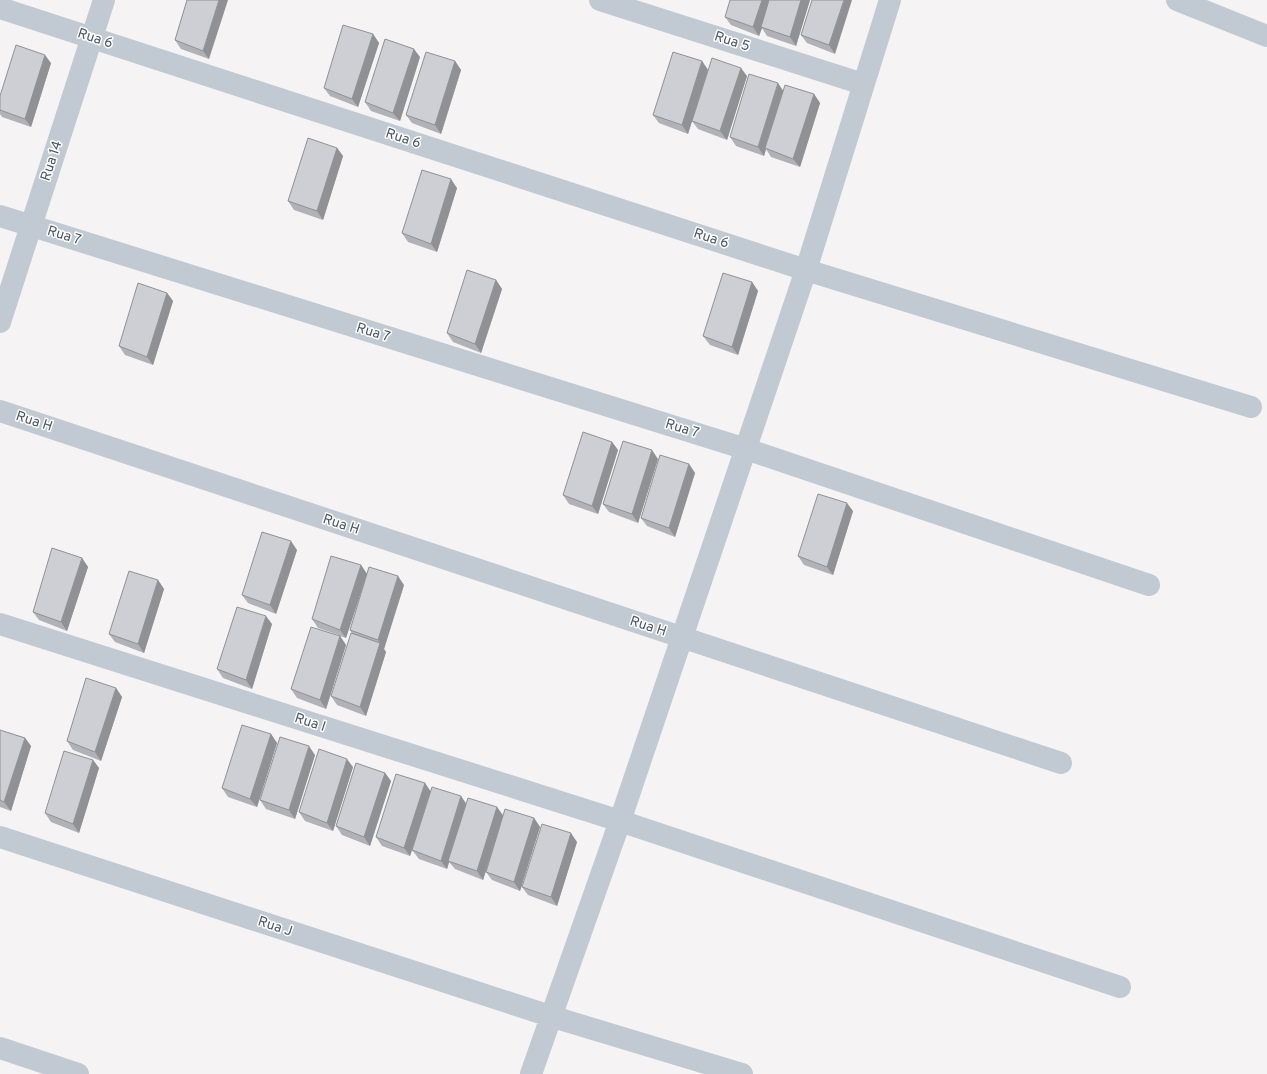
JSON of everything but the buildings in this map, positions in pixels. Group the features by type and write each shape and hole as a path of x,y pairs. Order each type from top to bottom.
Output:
{"street":[{"name":"Rua 14","path":"0,322 104,0"},
{"name":"Rua 5","path":"600,0 863,84"},
{"path":"531,1074 550,1016 620,821 806,270 890,0"},
{"path":"1177,0 1267,36"},
{"name":"Rua 6","path":"0,8 806,270 1250,407"},
{"name":"Rua 7","path":"0,216 746,449 1149,586"},
{"name":"Rua H","path":"0,411 1061,763"},
{"name":"Rua I","path":"0,624 620,821 1120,987"},
{"name":"Rua J","path":"0,838 550,1016 742,1074"},
{"path":"0,1048 78,1074"}]}
